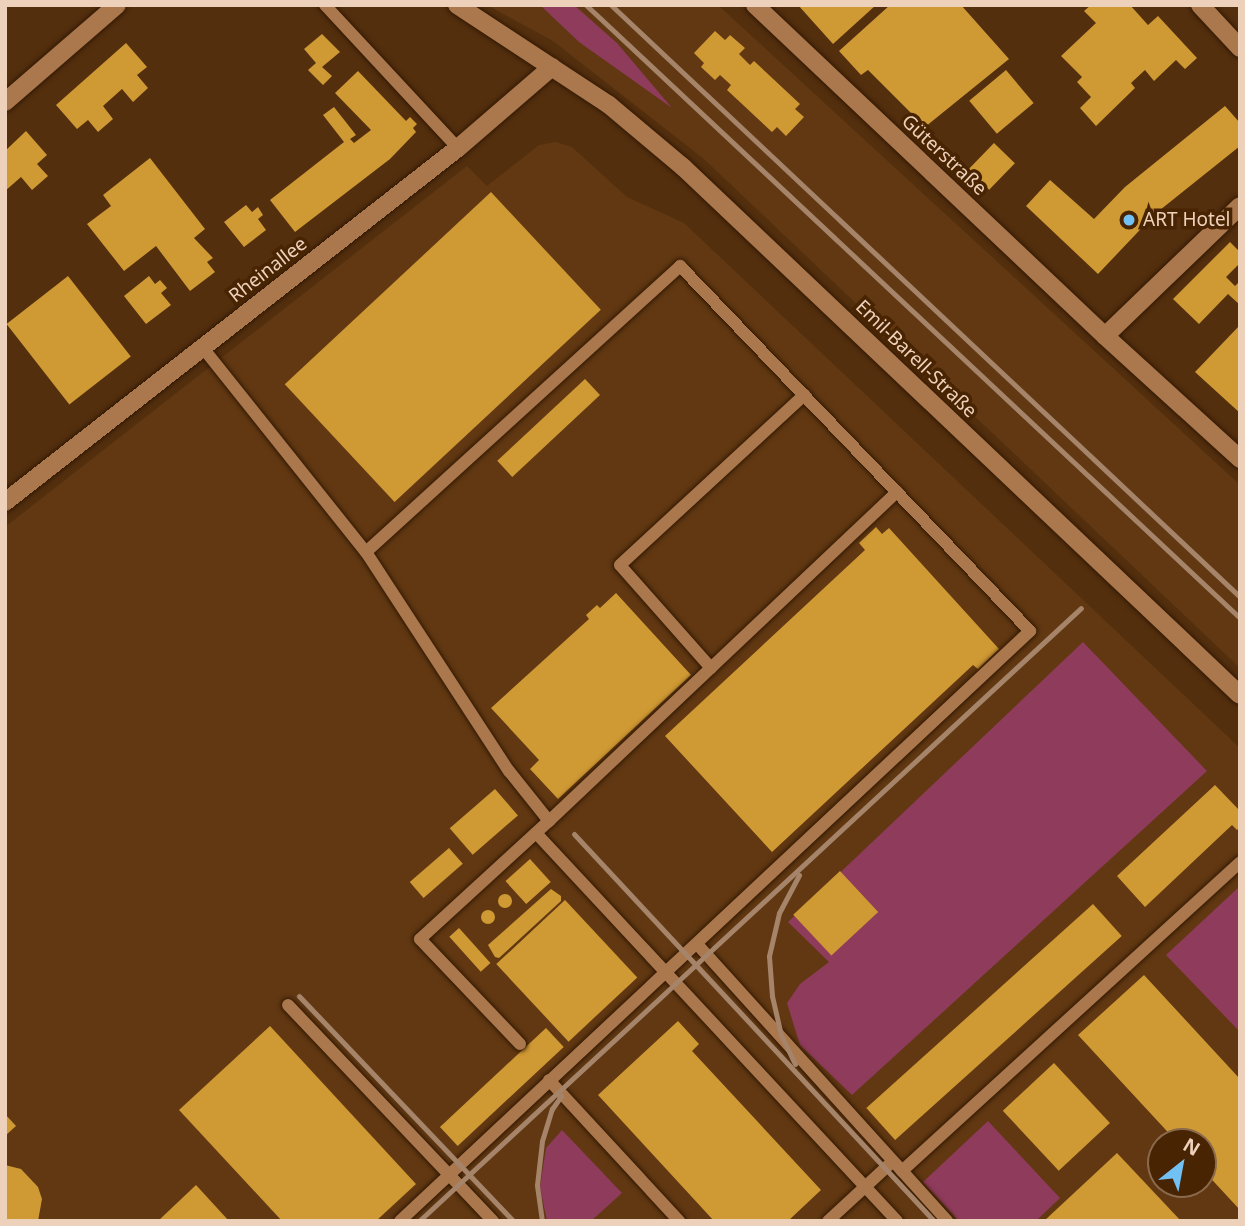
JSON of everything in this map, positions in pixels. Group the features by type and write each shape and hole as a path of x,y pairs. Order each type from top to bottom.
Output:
{"street":[{"path":"5,102 117,5"},
{"name":"Emil-Barell-Straße","path":"457,5 609,104 683,167 1240,695"},
{"name":"Güterstraße","path":"755,5 1105,336 1240,459"},
{"path":"1200,5 1240,48"},
{"name":"Rheinallee","path":"5,502 458,148 552,67"},
{"path":"1105,336 1240,206"}],"lane":[{"path":"325,5 458,148"},
{"path":"366,552 680,265 1030,631 400,1221"},
{"path":"203,348 366,552 509,771 550,821"},
{"path":"711,668 620,565 804,395"},
{"path":"520,1044 420,939 550,821 897,492"},
{"path":"536,833 664,974 897,1221"},
{"path":"828,1221 865,1187 897,1166 1240,862"},
{"path":"697,944 947,1221"},
{"path":"288,1005 492,1221"},
{"path":"549,1080 679,1221"}],"shaded area":[{"path":"487,5 718,5 1240,485 1240,668 704,159 553,41"},
{"path":"540,5 574,5 617,43 672,108 579,42"},
{"path":"556,142 572,147 627,197 684,223 1240,748 1240,1221 5,1221 5,527 467,166 487,186 539,145"},
{"path":"1083,642 1207,771 852,1095 800,1045 787,1003 800,984 829,962 788,922"},
{"path":"1240,886 1240,1032 1166,955"},
{"path":"988,1121 1060,1198 1036,1221 959,1221 923,1182"},
{"path":"562,1130 622,1193 591,1221 547,1221 540,1187 546,1148"}],"building":[{"path":"798,5 876,5 833,44"},
{"path":"890,5 961,5 1009,59 925,127 868,70 861,75 839,51"},
{"path":"1091,5 1130,5 1148,25 1158,16 1197,58 1185,69 1176,60 1154,81 1145,70 1131,83 1135,88 1096,126 1080,108 1091,97 1077,82 1082,77 1061,56 1096,23 1084,11"},
{"path":"715,31 725,40 730,35 745,48 739,54 750,65 754,61 800,104 795,109 804,117 786,136 777,127 772,132 727,90 731,85 720,75 715,80 701,67 704,63 694,53"},
{"path":"322,34 340,52 322,67 332,76 323,85 308,70 316,63 304,49"},
{"path":"126,43 147,67 137,75 148,88 133,102 122,89 103,106 113,119 98,132 88,120 77,129 56,105"},
{"path":"1006,70 1034,103 997,134 969,101"},
{"path":"358,71 406,121 410,117 417,124 413,128 416,132 390,159 295,232 270,200 344,142 323,115 334,107 356,135 350,139 354,143 371,130 335,93"},
{"path":"1225,106 1240,123 1240,146 1155,214 1098,274 1026,206 1050,180 1094,219 1125,187"},
{"path":"26,131 47,155 37,164 48,176 32,190 21,177 5,191 5,151"},
{"path":"994,143 1015,163 989,190 968,170"},
{"path":"150,158 205,229 194,238 213,258 207,262 215,272 190,291 156,246 124,271 87,224 111,206 103,195"},
{"path":"491,192 601,310 395,502 285,384"},
{"path":"246,205 252,212 258,207 263,215 258,219 266,230 244,247 224,222"},
{"path":"1230,242 1240,252 1240,263 1226,277 1235,286 1240,281 1240,305 1228,294 1199,324 1173,299"},
{"path":"68,276 131,356 69,404 7,324"},
{"path":"149,276 155,284 160,280 167,288 161,293 171,305 146,324 124,296"},
{"path":"1240,325 1240,413 1195,372"},
{"path":"585,379 600,395 512,477 497,461"},
{"path":"876,527 882,534 889,528 999,649 978,669 973,665 772,852 665,736 865,550 859,543"},
{"path":"616,593 691,675 558,799 530,769 539,760 491,708 589,619 586,615 597,605 600,608"},
{"path":"1215,785 1240,811 1240,827 1237,830 1232,825 1145,907 1117,876"},
{"path":"495,789 518,815 473,855 450,828"},
{"path":"449,848 463,864 424,898 410,882"},
{"path":"530,859 551,882 526,904 505,881"},
{"path":"840,871 878,912 831,956 793,915"},
{"path":"551,889 561,896 561,901 499,958 495,957 488,945"},
{"path":"505,894 510,896 510,906 505,908 500,906 498,901 500,896"},
{"path":"565,900 637,978 569,1042 496,964"},
{"path":"1093,904 1122,936 895,1140 866,1108"},
{"path":"485,910 491,910 495,917 491,924 485,924 481,920 481,914"},
{"path":"459,928 490,963 481,972 449,937"},
{"path":"1144,975 1240,1079 1240,1210 1217,1185 1217,1128 1164,1128 1078,1035"},
{"path":"678,1021 699,1044 692,1051 821,1190 788,1221 714,1221 598,1095"},
{"path":"270,1026 416,1184 376,1221 282,1221 179,1110"},
{"path":"546,1028 564,1047 458,1146 440,1127"},
{"path":"1054,1063 1110,1123 1059,1171 1003,1111"},
{"path":"5,1114 16,1126 5,1136"},
{"path":"1117,1153 1147,1185 1147,1198 1159,1198 1181,1221 1044,1221"},
{"path":"5,1165 21,1169 38,1187 42,1199 38,1221 5,1221"},
{"path":"196,1185 229,1221 158,1221"}],"railway":[{"path":"586,5 1240,618"},
{"path":"611,5 1240,597"},
{"path":"419,1221 1081,608"},
{"path":"574,834 934,1221"},
{"path":"795,1064 781,1035 772,996 769,956 779,913 799,875"},
{"path":"299,996 513,1221"},
{"path":"542,1221 537,1185 542,1141 552,1109 561,1096"}],"place":[{"name":"ART Hotel","path":"1129,220"}]}
